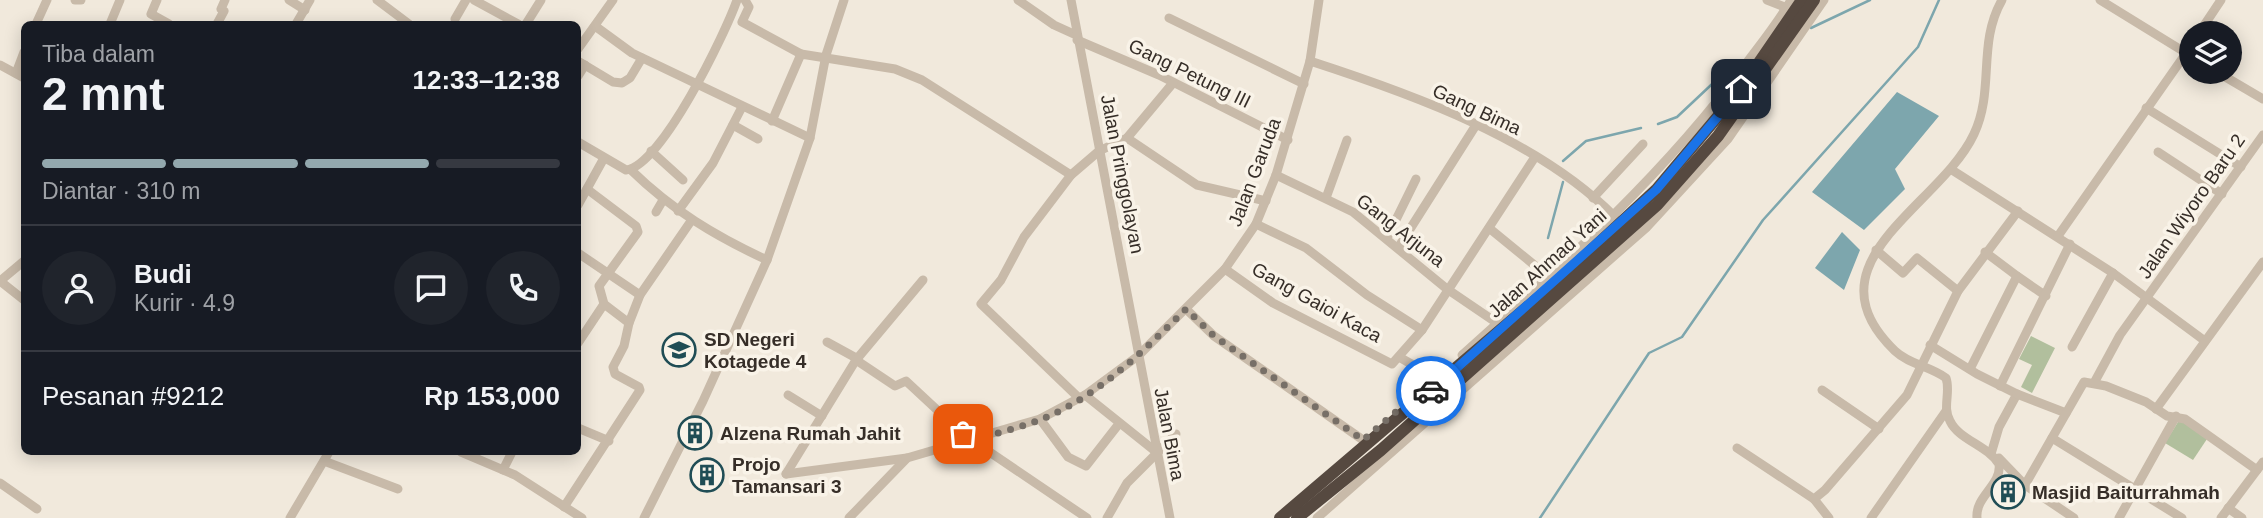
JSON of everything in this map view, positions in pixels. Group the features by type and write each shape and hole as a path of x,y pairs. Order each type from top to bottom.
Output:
{"highway":[{"name":"Jalan Ahmad Yani","path":"1300,511 1420,396 1656,190 1741,89 1802,0"},
{"name":"Jalan Ahmad Yani","path":"1280,518 1300,511 1391,441 1657,205 1718,136 1814,0"}],"street":[{"path":"37,21 47,0"},
{"path":"111,21 120,0"},
{"path":"157,0 150,14 163,21"},
{"path":"218,21 225,0"},
{"path":"289,0 305,10"},
{"path":"298,21 310,0"},
{"path":"377,0 405,21"},
{"path":"455,19 466,0"},
{"path":"528,21 541,0"},
{"path":"581,45 613,0"},
{"path":"631,170 651,151 698,87 727,29 737,0"},
{"path":"745,0 749,7 741,22 801,54 826,55 895,69 922,80 1071,175"},
{"path":"644,518 704,401 767,260 810,138 826,55 844,0"},
{"name":"Gang Petung III","path":"1018,0 1077,37 1288,140"},
{"name":"Jalan Pringgolayan","path":"1071,0 1138,356"},
{"name":"Jalan Garuda","path":"821,416 786,474 907,458 976,440 1040,419 1082,397 1138,356 1225,269 1256,224 1288,140 1304,84 1319,0"},
{"path":"1272,518 1363,440 1420,396 1436,378 1615,217 1698,127 1789,4 1767,0"},
{"path":"1317,518 1647,227 1728,139 1824,0"},
{"path":"2002,0 1987,40 1983,109 1967,148 1952,170 1910,210 1877,250 1866,266 1862,299 1887,342 1920,367 1946,378 1946,411 1955,428 1993,452 2025,485 2074,518"},
{"path":"2100,0 2179,46"},
{"path":"2207,21 2221,0"},
{"path":"480,1 514,21"},
{"path":"1169,18 1304,84"},
{"path":"595,26 642,58 698,87 810,138"},
{"path":"772,121 801,54"},
{"path":"581,63 613,82 621,83 629,78 642,58"},
{"name":"Gang Bima","path":"1310,61 1476,125 1535,157 1615,217"},
{"path":"0,65 20,76"},
{"path":"2058,236 2094,188 2146,108 2179,65"},
{"path":"1155,453 1082,397 981,304 1001,280 1024,237 1071,175 1099,151 1127,138 1173,83"},
{"path":"2237,84 2263,99"},
{"path":"678,211 713,163 742,107"},
{"path":"2146,108 2241,167"},
{"path":"733,125 758,139"},
{"path":"1398,248 1476,125"},
{"name":"Jalan Wiyoro Baru 2","path":"2066,413 2084,382 2094,383 2120,335 2263,135"},
{"path":"1127,138 1197,185 1266,201"},
{"path":"1326,198 1346,140"},
{"path":"581,144 631,170 663,200 691,221 767,260"},
{"path":"1593,198 1643,144"},
{"path":"651,151 683,180"},
{"path":"2158,152 2222,194"},
{"path":"1396,361 1422,330 1535,157"},
{"path":"581,200 604,158"},
{"path":"1952,170 2113,273 2205,341"},
{"name":"Gang Arjuna","path":"1276,175 1353,212 1447,289 1497,323"},
{"path":"1387,238 1416,179"},
{"path":"587,190 638,231 598,287 604,303 629,323"},
{"path":"656,212 663,200"},
{"path":"1814,499 1879,429 1907,394 1958,291 2018,211"},
{"path":"565,507 640,390 613,371 640,295 691,221"},
{"path":"1256,224 1306,248 1367,295 1422,330"},
{"path":"1489,228 1541,267 1549,277"},
{"path":"2000,386 2070,244"},
{"path":"1877,250 1903,274 1917,258 1958,291"},
{"path":"1985,252 2046,296"},
{"path":"581,255 640,295"},
{"path":"2156,409 2263,262"},
{"path":"21,263 0,280 21,298"},
{"name":"Gang Gaioi Kaca","path":"1225,269 1273,303 1436,378"},
{"path":"2072,347 2113,273"},
{"path":"1970,369 2017,276"},
{"path":"788,395 821,416 857,360 923,280"},
{"path":"581,338 604,303"},
{"path":"1186,309 1214,336 1363,440"},
{"path":"827,342 895,386 905,381 963,434 976,440 1014,471 1087,518"},
{"path":"1930,345 2000,386 2066,413 2025,485"},
{"name":"Jalan Bima","path":"1138,356 1155,453 1170,518"},
{"path":"2094,383 2138,398 2167,416 2185,419 2261,467 2221,518"},
{"path":"1822,390 1879,429"},
{"path":"1977,518 1978,506 2000,474 1993,452 1999,427 2017,394"},
{"path":"1871,518 1946,411"},
{"path":"2119,518 2176,416"},
{"path":"1040,419 1068,457 1086,466 1118,425"},
{"path":"581,429 609,441"},
{"path":"1107,518 1127,482 1176,434"},
{"path":"2052,438 2182,518"},
{"path":"1737,448 1814,499 1829,518"},
{"path":"468,455 503,470 582,518"},
{"path":"503,470 510,455"},
{"path":"290,518 326,457 398,489"},
{"path":"849,518 907,458"},
{"path":"0,484 37,509"},
{"path":"2228,508 2242,518"}],"green space":[{"path":"2031,336 2055,348 2032,393 2021,387 2032,365 2019,359"},
{"path":"2178,422 2184,422 2207,439 2193,460 2165,443"}],"water":[{"path":"1897,92 1939,116 1895,169 1905,189 1864,230 1812,192"},
{"path":"1842,232 1860,250 1844,290 1815,268"}],"waterway":[{"path":"1811,28 1870,0"},
{"path":"1540,518 1649,353 1682,337 1763,220 1918,47 1939,0"},
{"path":"1658,124 1677,117 1727,70"},
{"path":"1563,161 1586,141 1641,128"},
{"path":"1548,238 1563,182"}],"way so far":[{"path":"963,434 976,440 1040,419 1080,399 1138,356 1186,309 1214,336 1363,440 1418,393 1422,399 1431,391"}],"place":[{"name":"SD Negeri Kotagede 4","path":"679,350"},
{"name":"Alzena Rumah Jahit","path":"695,433"},
{"name":"Projo Tamansari 3","path":"707,475"},
{"name":"Masjid Baiturrahmah","path":"2008,492"}],"route":[{"path":"1431,391 1559,280 1656,190 1741,89"}]}
